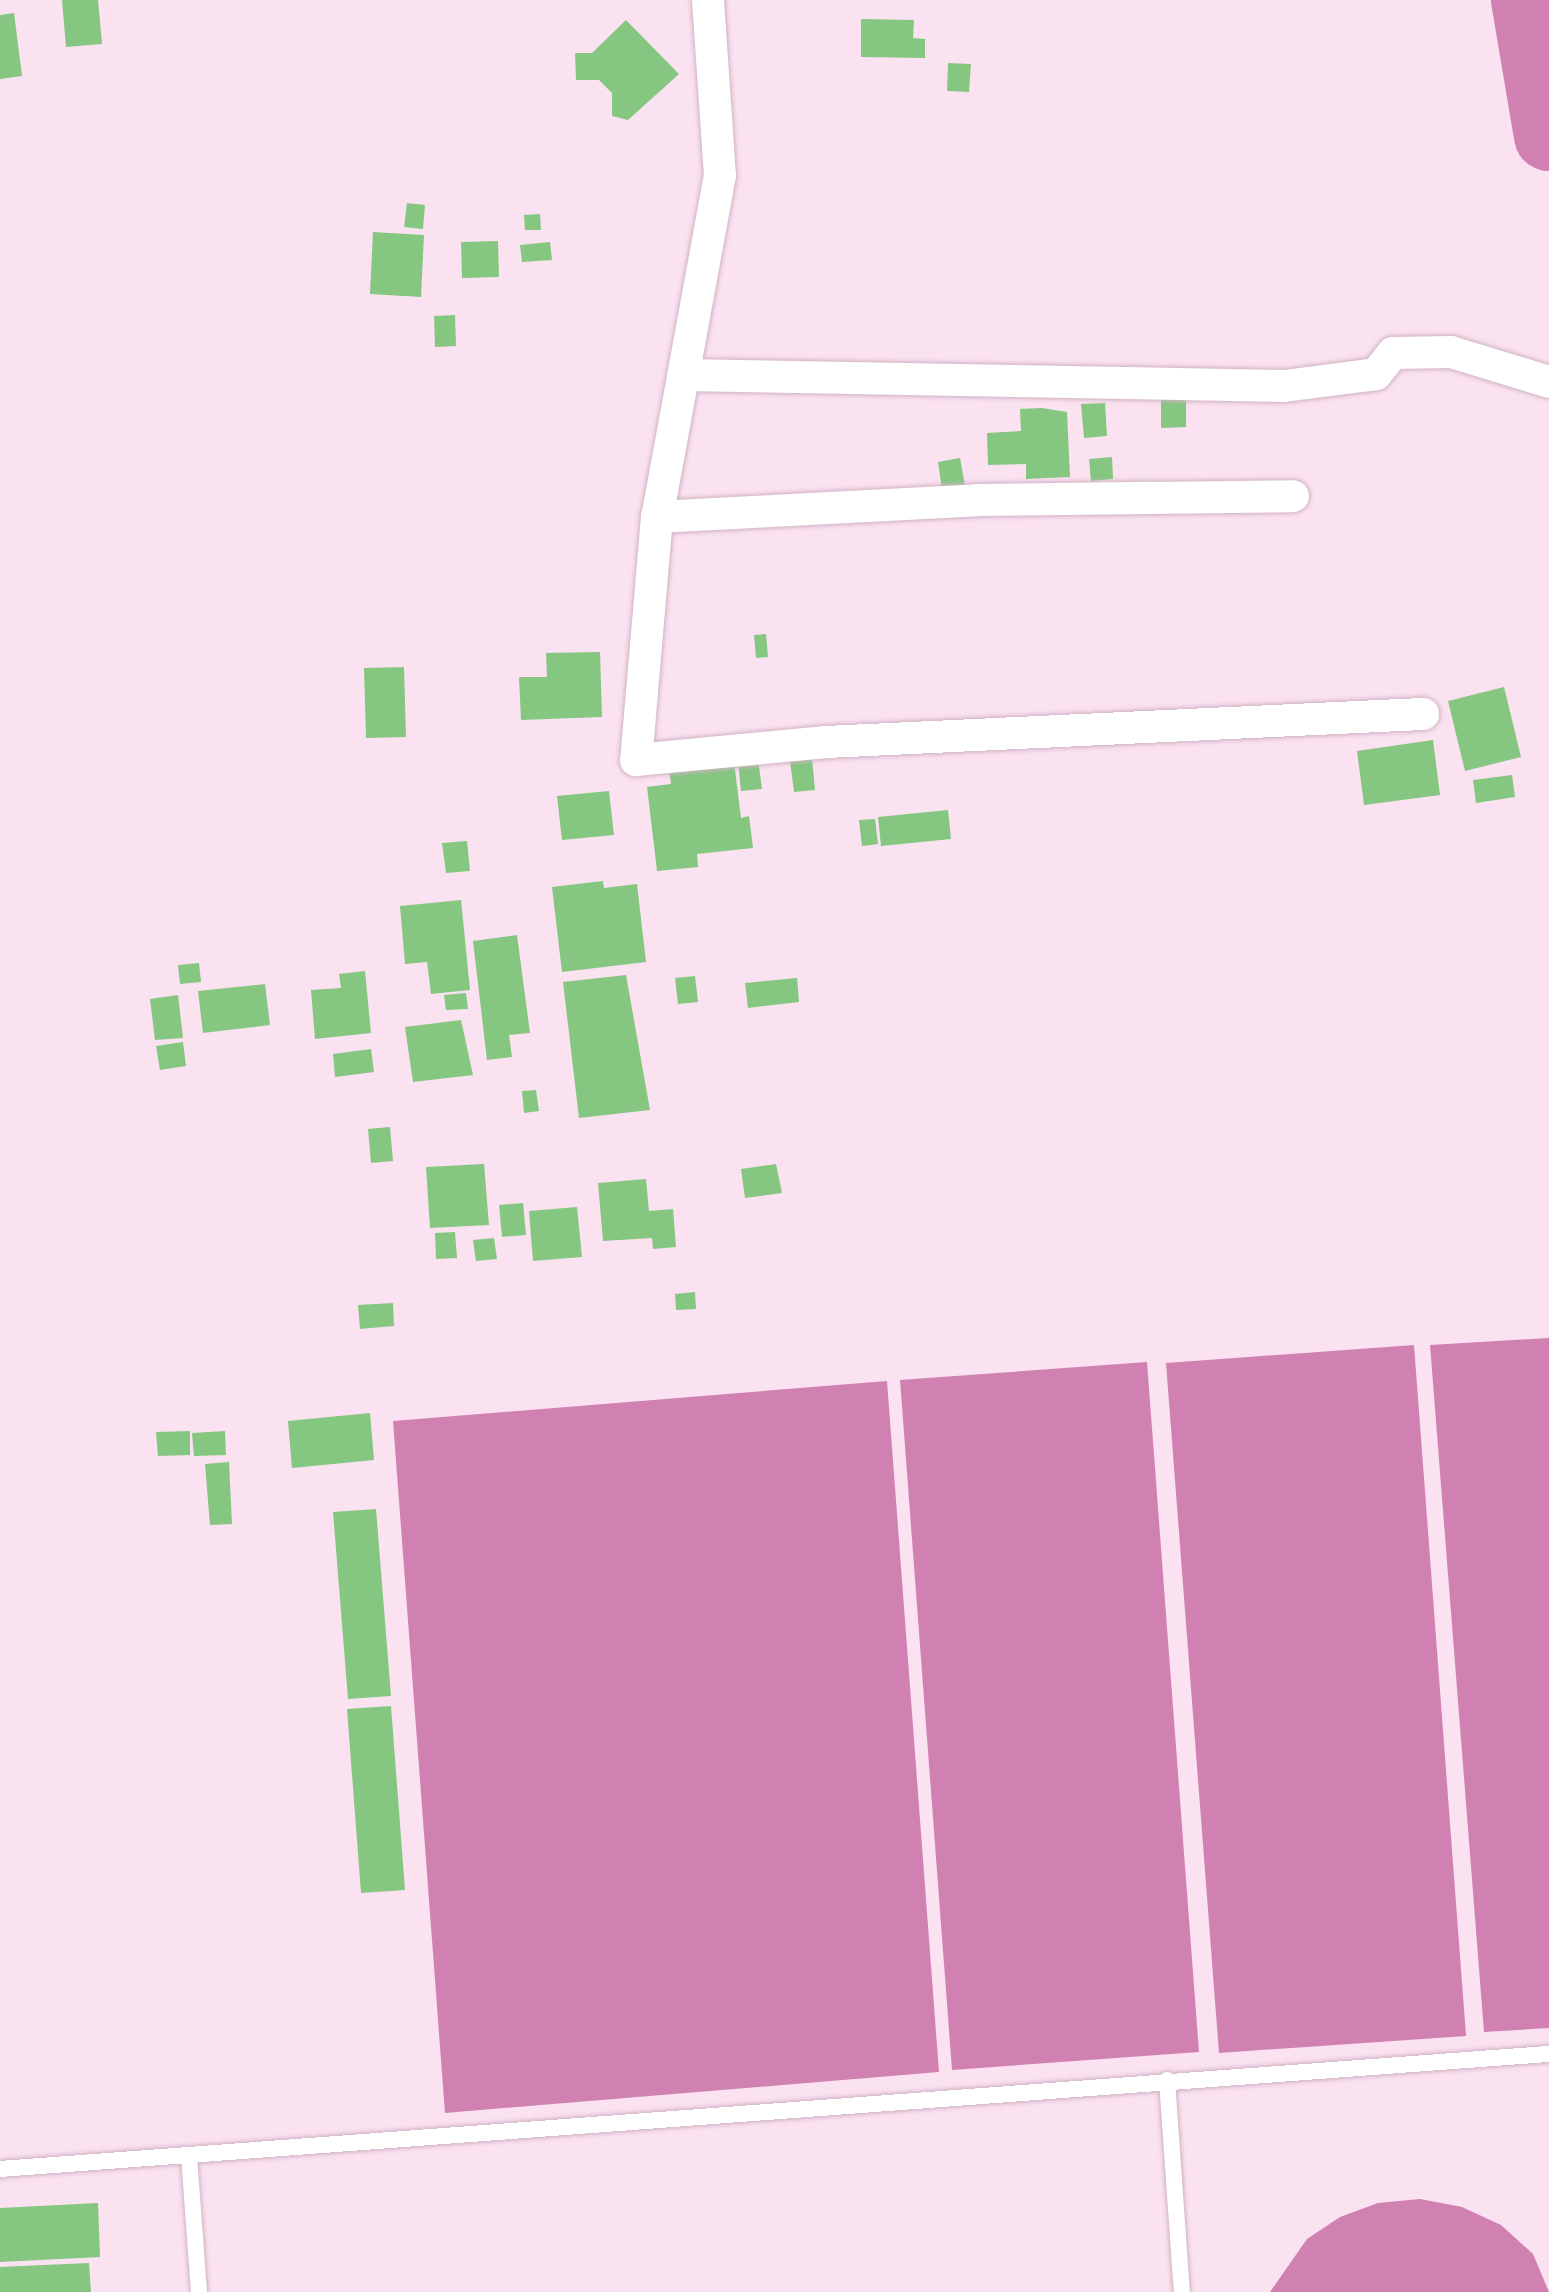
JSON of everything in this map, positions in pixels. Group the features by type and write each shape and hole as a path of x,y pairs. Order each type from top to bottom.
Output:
{"street":[{"path":"708,0 720,175 657,517 636,760 826,742 1423,714"},
{"path":"685,375 1284,386 1376,374 1393,353 1451,352 1549,382"},
{"path":"657,517 978,500 1293,496"}],"lane":[{"path":"0,2169 1549,2054"},
{"path":"1167,2080 1182,2292"},
{"path":"189,2156 199,2292"}],"shaded area":[{"path":"1549,1338 1549,2028 1484,2032 1430,1345"},
{"path":"1414,1345 1466,2036 1219,2053 1166,1363"},
{"path":"1147,1362 1199,2052 952,2070 900,1380"},
{"path":"887,1381 939,2072 445,2113 393,1421"},
{"path":"1420,2199 1462,2207 1501,2225 1533,2254 1549,2292 1270,2292 1307,2239 1340,2217 1378,2203"}],"building":[{"path":"62,0 98,0 102,44 66,47"},
{"path":"14,13 22,76 0,79 0,15"},
{"path":"861,19 914,20 913,38 925,39 925,58 861,57"},
{"path":"626,20 679,74 628,120 612,116 612,93 599,80 576,80 575,53 592,53"},
{"path":"948,63 971,64 969,92 947,91"},
{"path":"407,203 425,205 423,229 404,227"},
{"path":"540,214 541,230 525,230 524,215"},
{"path":"373,232 424,235 421,297 370,294"},
{"path":"498,241 499,277 462,278 461,242"},
{"path":"550,242 552,260 522,262 520,245"},
{"path":"455,315 456,346 435,347 434,316"},
{"path":"1161,397 1186,397 1186,427 1161,428"},
{"path":"1105,403 1107,436 1084,438 1081,404"},
{"path":"1020,409 1067,412 1070,477 1026,479 1026,464 988,465 987,433 1021,431"},
{"path":"1112,457 1113,479 1091,481 1089,459"},
{"path":"960,458 965,486 942,489 938,462"},
{"path":"766,634 768,657 756,658 754,635"},
{"path":"600,652 602,717 521,720 519,677 547,677 546,653"},
{"path":"404,667 406,737 366,738 364,668"},
{"path":"1504,687 1521,757 1465,771 1448,701"},
{"path":"1433,740 1440,795 1364,805 1357,751"},
{"path":"733,754 741,818 749,816 753,848 697,854 698,867 657,871 647,787 671,784 668,761"},
{"path":"758,759 762,789 741,791 738,761"},
{"path":"812,759 815,790 794,792 790,761"},
{"path":"1512,775 1515,797 1476,803 1473,780"},
{"path":"609,791 614,835 562,840 557,796"},
{"path":"948,810 951,839 881,846 878,817"},
{"path":"875,819 878,844 862,846 859,820"},
{"path":"467,841 470,871 446,873 442,843"},
{"path":"603,881 604,888 637,884 646,962 562,972 552,887"},
{"path":"461,900 470,990 431,994 427,962 405,964 400,906"},
{"path":"517,935 530,1033 509,1035 512,1057 487,1060 473,941"},
{"path":"199,963 201,982 180,984 178,965"},
{"path":"365,971 371,1033 315,1039 311,990 341,988 339,974"},
{"path":"626,975 650,1110 579,1118 563,982"},
{"path":"695,976 698,1002 678,1004 675,978"},
{"path":"797,978 799,1002 748,1008 745,983"},
{"path":"265,984 270,1025 203,1033 198,991"},
{"path":"466,993 468,1009 446,1010 444,995"},
{"path":"178,995 183,1038 155,1040 150,999"},
{"path":"461,1020 473,1075 413,1082 405,1027"},
{"path":"183,1042 186,1066 160,1070 156,1046"},
{"path":"371,1049 374,1072 335,1077 333,1054"},
{"path":"536,1090 539,1111 524,1113 522,1091"},
{"path":"390,1127 393,1161 371,1163 368,1129"},
{"path":"484,1164 489,1225 430,1228 426,1167"},
{"path":"776,1164 782,1193 745,1198 741,1169"},
{"path":"646,1179 649,1211 673,1209 676,1247 653,1249 652,1238 603,1241 598,1183"},
{"path":"523,1203 526,1235 502,1237 499,1205"},
{"path":"577,1207 582,1257 533,1261 529,1211"},
{"path":"455,1232 457,1258 436,1259 435,1233"},
{"path":"494,1238 497,1259 476,1261 473,1240"},
{"path":"695,1292 696,1309 676,1310 675,1294"},
{"path":"393,1303 394,1326 360,1329 358,1305"},
{"path":"370,1413 374,1460 292,1468 288,1421"},
{"path":"190,1431 190,1455 158,1456 156,1432"},
{"path":"225,1431 226,1455 194,1456 192,1433"},
{"path":"229,1462 232,1524 210,1525 205,1464"},
{"path":"376,1509 391,1696 348,1699 333,1512"},
{"path":"391,1706 405,1890 361,1893 347,1709"},
{"path":"98,2203 100,2257 0,2262 0,2208"},
{"path":"89,2263 91,2292 0,2292 0,2267"}],"waterway":[{"path":"1526,0 1549,136"}]}
